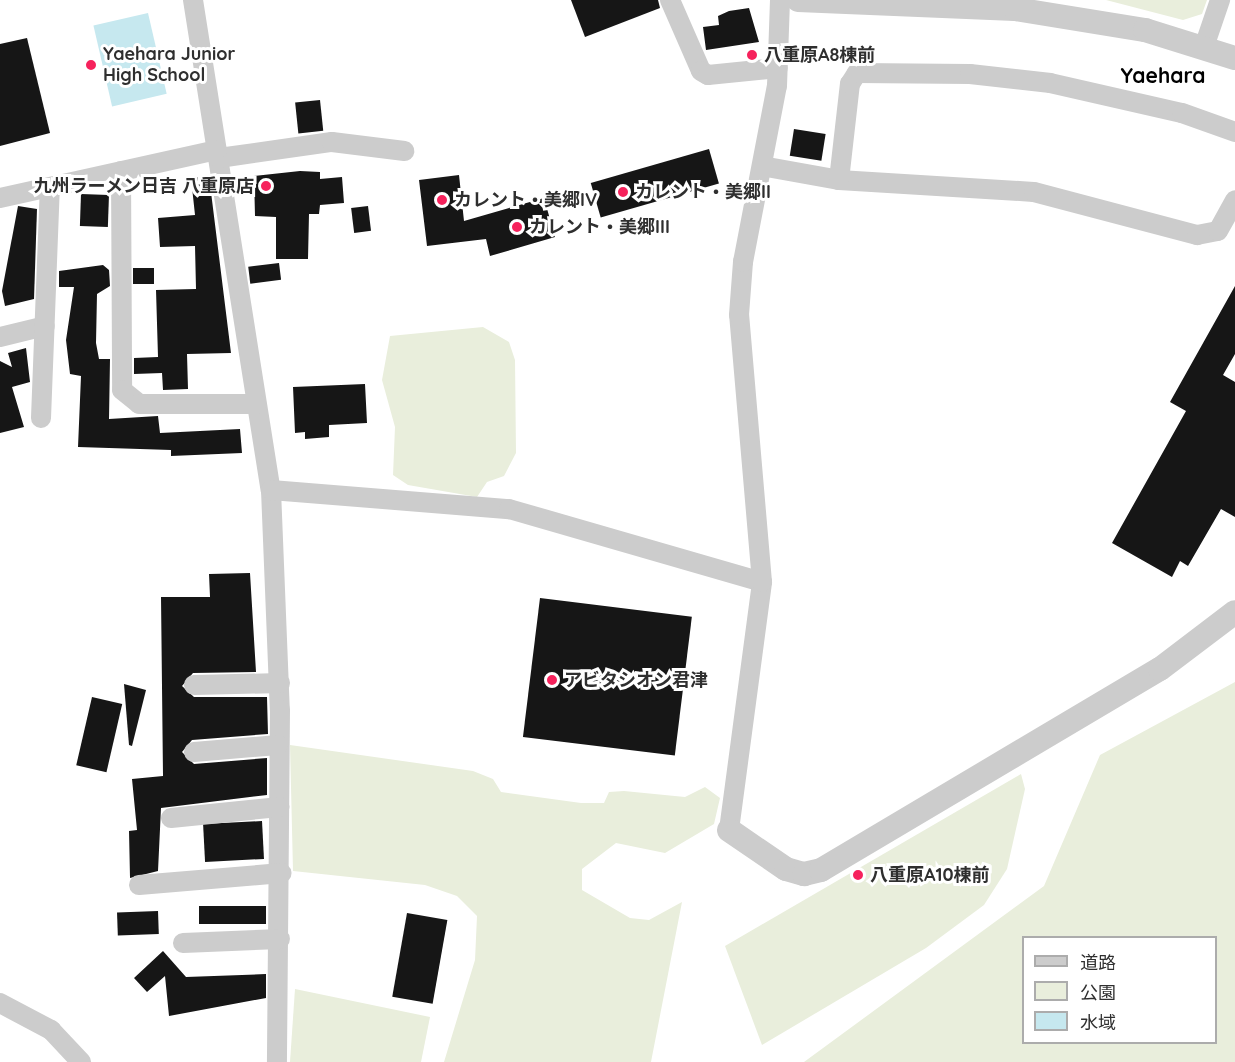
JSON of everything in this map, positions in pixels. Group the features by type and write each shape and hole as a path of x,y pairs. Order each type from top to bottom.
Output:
{"street":[{"path":"193,0 255,404 271,490 280,683 278,745 281,873 277,1062"},
{"path":"670,0 701,71 708,75 778,68"},
{"path":"780,0 778,68 739,315 762,582 729,830 786,869 804,874 820,870 1160,669 1235,612"},
{"path":"798,0 949,3 1104,22 1204,47 1235,58"},
{"path":"1204,47 1220,0"},
{"path":"839,180 850,84 857,73 970,74 1050,83 1182,113 1235,132"},
{"path":"0,198 121,171 218,154 332,142 404,151"},
{"path":"762,166 839,180 1034,192 1212,236 1235,200"},
{"path":"121,171 122,390 139,404 255,404"},
{"path":"42,418 50,187"},
{"path":"0,337 45,326"},
{"path":"271,490 509,509 762,582"},
{"path":"194,685 280,683"},
{"path":"195,752 278,745"},
{"path":"171,818 279,807"},
{"path":"139,885 281,873"},
{"path":"183,943 280,939"},
{"path":"0,1003 51,1030 81,1062"}],"green space":[{"path":"1106,0 1207,0 1202,14 1183,20"},
{"path":"483,327 509,342 515,360 516,453 504,476 487,482 477,497 408,485 393,475 395,427 382,380 390,336"},
{"path":"1235,682 1235,1062 804,1062 1044,886 1100,755"},
{"path":"290,745 473,771 493,779 501,792 581,803 604,803 609,792 624,791 685,797 705,787 720,798 714,824 665,853 616,843 582,869 582,890 630,918 649,920 682,902 651,1062 444,1062 475,960 477,916 457,896 425,885 293,871"},
{"path":"1021,774 1025,789 1007,869 984,905 926,948 762,1045 725,946"},
{"path":"295,989 430,1017 421,1062 290,1062"}],"water":[{"path":"148,13 167,94 112,106 93,26"}],"building":[{"path":"571,0 658,0 660,8 585,37"},
{"path":"749,8 759,42 706,50 703,27 719,25 718,16 729,11"},
{"path":"27,38 50,133 0,146 0,44"},
{"path":"320,100 323,131 298,133 295,103"},
{"path":"794,129 826,134 821,161 790,156"},
{"path":"709,149 719,184 601,218 591,183"},
{"path":"300,171 320,172 320,179 342,177 344,203 320,205 319,214 309,214 308,259 276,259 276,217 255,216 254,176"},
{"path":"459,175 464,221 544,198 555,237 490,256 486,239 427,246 419,180"},
{"path":"209,176 231,353 187,354 188,389 163,390 162,373 134,374 134,358 158,357 156,290 196,289 195,246 160,247 158,218 195,215 191,178"},
{"path":"81,194 109,195 108,227 80,226"},
{"path":"18,206 37,209 34,299 5,306 2,291"},
{"path":"368,206 371,231 354,233 351,208"},
{"path":"279,263 281,280 250,284 248,267"},
{"path":"103,265 109,270 110,286 97,294 96,343 99,359 110,359 109,419 158,416 160,433 240,429 242,453 171,456 171,450 78,447 81,376 70,374 66,340 74,287 59,287 59,271"},
{"path":"133,268 154,268 154,284 133,284"},
{"path":"1235,286 1235,354 1223,375 1235,382 1235,517 1221,509 1188,566 1180,561 1172,577 1112,543 1186,411 1170,402"},
{"path":"26,348 30,382 12,387 24,427 0,433 0,361 12,367 8,353"},
{"path":"365,384 367,423 329,425 329,437 305,439 305,432 295,433 293,387"},
{"path":"250,573 256,672 193,673 182,686 194,697 267,697 268,734 192,740 182,752 194,764 267,758 267,795 161,808 158,871 130,878 129,831 137,830 132,779 163,776 161,597 210,597 209,574"},
{"name":"アビタシオン君津","path":"540,598 692,617 675,756 523,737"},
{"path":"124,684 146,690 132,746 129,745"},
{"path":"92,697 122,704 106,772 76,765"},
{"path":"262,821 264,859 205,862 203,824"},
{"path":"199,906 266,906 266,924 199,924"},
{"path":"158,911 159,934 118,935 117,912"},
{"path":"407,913 447,920 433,1004 392,997"},
{"path":"163,951 186,977 266,974 266,998 169,1016 165,976 147,992 134,978"}],"place":[{"name":"八重原A8棟前","path":"752,55"},
{"name":"Yaehara Junior High School","path":"91,65"},
{"name":"九州ラーメン日吉 八重原店","path":"266,186"},
{"name":"カレント・美郷II","path":"623,192"},
{"name":"カレント・美郷IV","path":"442,200"},
{"name":"カレント・美郷III","path":"517,227"},
{"name":"アビタシオン君津","path":"552,680"},
{"name":"八重原A10棟前","path":"858,875"}],"district":[{"name":"Yaehara","path":"1163,75"}]}
